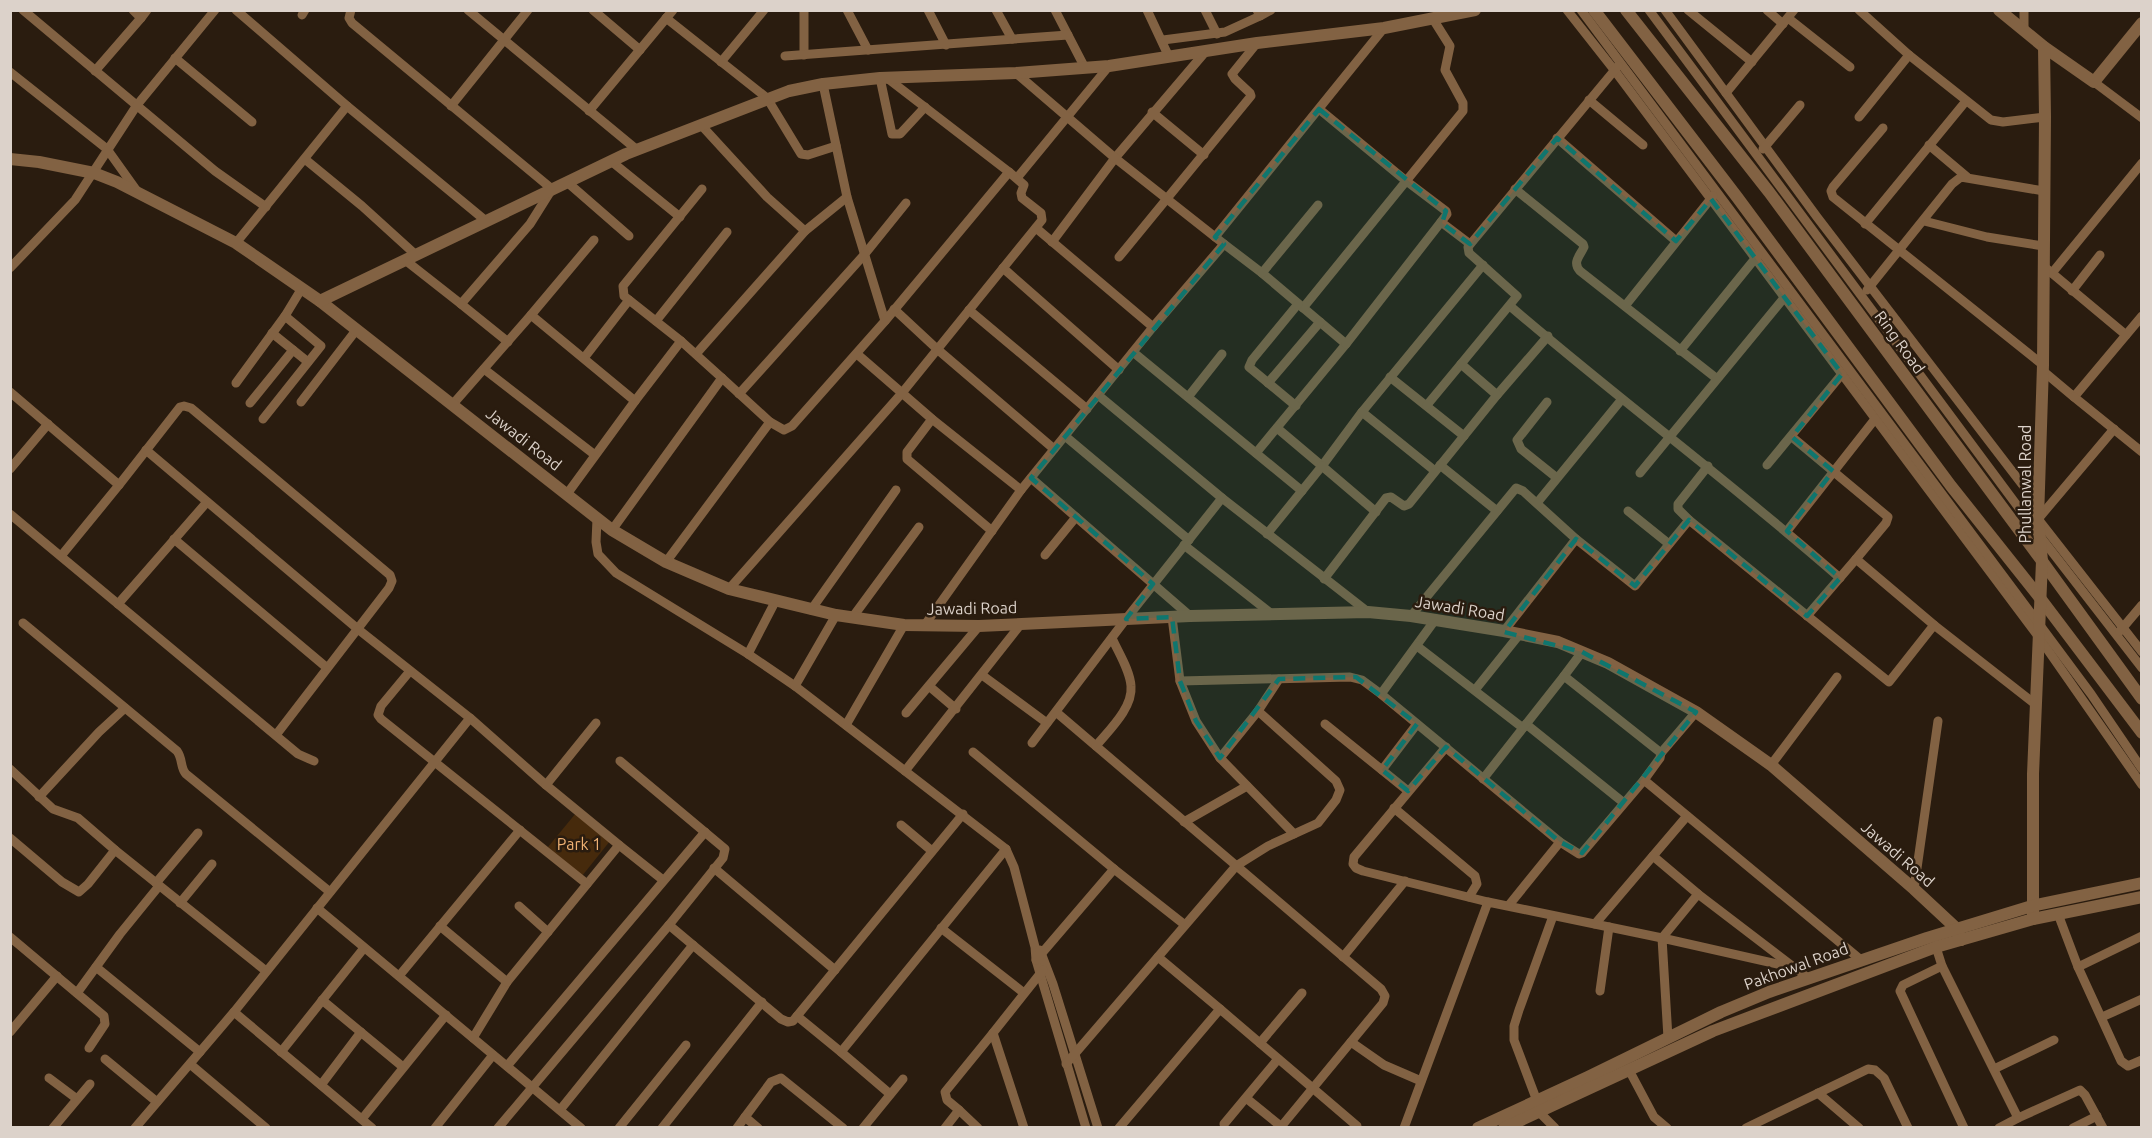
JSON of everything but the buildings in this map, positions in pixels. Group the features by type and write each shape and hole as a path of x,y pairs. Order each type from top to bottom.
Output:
{"street":[{"path":"24,10 215,171 266,207"},
{"path":"95,71 144,14 133,10"},
{"path":"10,268 77,197 137,105 215,10"},
{"path":"236,10 486,221"},
{"path":"351,10 349,18 352,23 552,189"},
{"path":"468,10 636,149"},
{"path":"451,106 528,10"},
{"path":"593,10 640,50"},
{"path":"722,63 764,10"},
{"path":"804,10 804,55"},
{"path":"847,10 868,50"},
{"path":"928,10 946,45"},
{"path":"996,10 1012,39"},
{"path":"1055,10 1084,66"},
{"path":"1147,10 1170,57"},
{"path":"1205,10 1217,34"},
{"path":"1163,40 1217,34 1234,29 1258,14 1271,10"},
{"path":"320,301 636,149 702,126 767,98 806,86 883,78 1016,73 1084,66 1109,66 1257,43 1384,28 1475,10"},
{"path":"1567,10 1714,195"},
{"path":"1581,10 1621,62 1758,255 2039,630 2142,785"},
{"path":"1594,10 1737,197 1952,486 2142,733"},
{"name":"Ring Road","path":"1626,10 1769,192 2142,699"},
{"path":"1649,10 2039,535 2121,631 2142,652"},
{"path":"1665,10 1817,217 2038,505"},
{"path":"1688,10 1752,62"},
{"path":"1767,10 1788,18 1850,67"},
{"path":"1859,10 1985,116 1997,122 2045,117"},
{"path":"1999,10 2044,47 2142,118"},
{"path":"2024,10 2024,31"},
{"path":"589,111 670,14 722,63 767,98 801,154 808,155 836,146"},
{"path":"1726,93 1788,18"},
{"path":"1296,406 1252,370 1250,363 1464,108 1445,70 1450,46 1433,19"},
{"path":"2094,82 2142,23"},
{"path":"1215,237 1384,28"},
{"path":"785,56 1068,36"},
{"path":"1119,256 1251,96 1232,74 1257,43"},
{"name":"Phullanwal Road","path":"2033,920 2035,704 2042,561 2038,505 2047,269 2043,246 2044,47"},
{"path":"1052,242 1152,112 1206,51"},
{"path":"1858,117 1909,54"},
{"path":"175,58 252,122"},
{"path":"1427,405 1517,296 1469,253 1468,247 1621,62"},
{"path":"702,189 623,286 623,293 696,354 770,422 788,430 1068,116 1109,66"},
{"path":"10,72 107,149 138,191"},
{"path":"1016,73 1116,158 1262,273 1346,344"},
{"path":"883,78 892,134 900,134 925,107"},
{"path":"729,589 902,393 1042,220 1042,215 1022,198 1024,185 1013,175 925,107 883,78"},
{"path":"823,84 847,197 885,321"},
{"path":"1589,100 1643,146"},
{"path":"1865,224 1966,101"},
{"path":"1757,156 1800,105"},
{"path":"236,243 306,160 347,106"},
{"path":"1256,453 1346,344 1448,212 1405,180 1319,109"},
{"path":"1152,112 1204,155"},
{"path":"702,126 761,190 805,231"},
{"path":"1883,128 1831,190 1833,197 2142,452"},
{"path":"1557,138 1676,242"},
{"path":"1929,145 1967,177"},
{"name":"Jawadi Road","path":"10,159 39,162 94,173 138,191 236,243 320,301 612,530 666,562 729,589 811,610 904,625 978,626 1172,616 1368,612 1411,616 1558,642 1630,674 1696,712 1771,765 1914,889 1959,934"},
{"path":"306,160 362,206 410,257 461,304 508,342"},
{"path":"611,161 680,217"},
{"path":"2126,335 2047,269 2142,163"},
{"path":"1862,296 1956,180 1967,177 2044,191"},
{"path":"567,182 630,236"},
{"path":"461,304 530,224 552,189"},
{"path":"1515,189 1583,244 1584,247 1576,261 1577,268 1716,378"},
{"path":"1625,306 1714,195"},
{"path":"696,354 805,231 847,197"},
{"path":"739,394 864,255 906,203"},
{"path":"1262,273 1318,205"},
{"path":"1810,226 1817,217"},
{"path":"1924,220 1987,237 2043,246"},
{"path":"1441,222 1470,244"},
{"path":"1036,228 1153,327"},
{"path":"656,321 727,232"},
{"path":"453,404 594,240"},
{"path":"924,626 1021,490 1153,327 1224,244"},
{"path":"1680,351 1758,255"},
{"path":"2072,291 2100,255"},
{"path":"1267,534 1390,377 1483,265"},
{"path":"1003,268 1119,370"},
{"path":"236,383 285,316 302,288"},
{"path":"1787,294 1875,419 2091,694 2142,769"},
{"path":"1640,473 1787,294"},
{"path":"584,358 629,300"},
{"path":"1510,306 1787,531 1840,578"},
{"path":"894,309 1054,449"},
{"path":"969,310 1087,409"},
{"path":"531,315 635,401"},
{"path":"263,419 321,345 285,316"},
{"path":"2074,397 2142,316"},
{"path":"1268,383 1320,322"},
{"path":"301,402 357,330"},
{"path":"272,333 308,362"},
{"path":"1324,579 1389,496 1407,506 1548,336"},
{"path":"567,494 681,341"},
{"path":"250,403 293,350"},
{"path":"1133,352 1302,491"},
{"path":"857,354 932,419 1021,490"},
{"path":"1188,397 1222,354"},
{"path":"1461,364 1497,395"},
{"path":"484,369 595,455"},
{"path":"1767,465 1842,374"},
{"path":"1390,377 1464,436"},
{"path":"612,530 722,378"},
{"path":"10,392 119,485"},
{"path":"1098,395 1222,498 1368,612"},
{"path":"1537,503 1622,399"},
{"path":"1547,402 1517,440 1521,448 1557,478"},
{"path":"61,556 180,407 191,408 391,577 391,585 276,735"},
{"path":"1362,412 1497,511"},
{"path":"932,419 907,452 907,459 992,531"},
{"path":"1787,531 1875,419"},
{"path":"666,562 770,422"},
{"path":"10,469 48,424"},
{"path":"1276,428 1377,512"},
{"path":"2114,429 2038,519 2121,631 2142,668"},
{"path":"1065,436 1273,615"},
{"path":"1792,437 1888,517 1886,523 1807,616"},
{"path":"146,450 358,630 470,718 546,785 663,880"},
{"path":"1708,466 1678,504 1678,508 1689,520 1889,682 1934,625"},
{"path":"1031,478 1190,616"},
{"path":"1411,616 1516,488 1523,491 1576,539 1635,586 1689,520"},
{"path":"811,610 896,490"},
{"path":"1032,743 1222,498"},
{"path":"118,604 207,501"},
{"path":"1628,511 1669,544"},
{"path":"10,514 298,754 314,761"},
{"path":"1046,555 1076,517"},
{"path":"597,519 597,550 606,565 795,686 1006,849 1014,867 1043,969 1076,1053 1098,1128"},
{"path":"852,618 919,527"},
{"path":"174,539 326,667"},
{"path":"1504,631 1576,539"},
{"path":"1856,559 1934,625 2035,704"},
{"path":"748,654 775,602"},
{"path":"2121,631 2142,605"},
{"path":"795,686 836,615"},
{"path":"1172,616 1180,681 1196,721 1220,758 1294,834"},
{"path":"1381,694 1435,620"},
{"path":"23,623 177,751 181,758 182,769 186,774 330,892"},
{"path":"905,771 1021,624"},
{"path":"846,725 904,625"},
{"path":"906,713 978,626"},
{"path":"1475,690 1519,635"},
{"path":"1096,746 1121,714 1131,696 1128,673 1112,638"},
{"path":"1417,646 1624,803"},
{"path":"1483,779 1582,652"},
{"path":"410,671 381,706 378,715 586,884"},
{"path":"982,675 1047,723"},
{"path":"1564,676 1661,753"},
{"path":"1180,681 1350,677 1362,680 1560,842 1579,854 1644,780 1660,758 1661,753 1696,712"},
{"path":"1771,765 1838,677"},
{"path":"1220,758 1258,711 1279,679"},
{"path":"929,686 956,709"},
{"path":"39,797 124,708"},
{"path":"1066,1064 1236,866 1268,846 1318,823 1339,797 1340,788 1336,781 1258,711"},
{"path":"1056,712 1381,989 1384,996 1383,1003 1281,1127 1246,1098"},
{"path":"135,1128 234,1012 470,718"},
{"path":"1914,889 1938,722"},
{"path":"546,785 597,723"},
{"path":"1325,724 1408,791"},
{"path":"1382,770 1417,724"},
{"path":"1446,747 1354,857 1353,864 1358,869 1488,902 1794,968"},
{"path":"973,752 1185,925"},
{"path":"498,1128 724,856 725,849 620,761"},
{"path":"10,768 53,809 78,818 266,971"},
{"path":"1644,780 1861,960"},
{"path":"1184,822 1247,786"},
{"path":"1394,808 1475,876 1478,884 1469,897"},
{"path":"669,925 786,1022 790,1022 963,814"},
{"path":"1595,924 1687,816"},
{"path":"901,825 932,851"},
{"path":"399,976 520,830"},
{"path":"507,1066 705,832"},
{"path":"77,993 198,833"},
{"path":"10,838 62,882 79,892 115,850"},
{"path":"1509,905 1560,842"},
{"path":"473,1038 507,982 619,844"},
{"path":"841,1052 1006,849"},
{"path":"1653,856 1698,894 1808,978"},
{"path":"180,903 212,864"},
{"path":"714,868 835,970"},
{"path":"1038,954 1114,869"},
{"path":"1343,957 1406,881"},
{"name":"Pakhowal Road","path":"1478,1128 1629,1070 1713,1031 1936,947 1959,934 2032,906 2142,883"},
{"path":"1668,1038 1662,938 1698,894"},
{"name":"Pakhowal Road","path":"1504,1128 1537,1106 1668,1038 1744,1002 1808,978 1861,960 1959,934 2142,897"},
{"path":"1404,1128 1488,902"},
{"path":"519,906 548,932"},
{"path":"317,908 580,1128"},
{"path":"2058,914 2078,967 2121,1061 2128,1066 2142,1060"},
{"path":"1553,916 1514,1026 1514,1040 1537,1106 1555,1128"},
{"path":"440,926 507,982"},
{"path":"1600,991 1609,927"},
{"path":"941,928 1024,993"},
{"path":"2078,967 2142,936"},
{"path":"10,937 104,1016 102,1031 90,1048"},
{"path":"560,1110 693,945"},
{"path":"1936,947 1942,966 2019,1118"},
{"path":"281,1052 364,948"},
{"path":"1158,957 1357,1126"},
{"path":"1942,966 1903,985 1900,991 1964,1128"},
{"path":"96,967 200,1052"},
{"path":"978,1128 947,1100 945,1092 1043,969"},
{"path":"1043,969 1066,1064 1086,1128"},
{"path":"10,1032 57,976"},
{"path":"1260,1043 1302,993"},
{"path":"2102,1017 2142,999"},
{"path":"322,1000 403,1067"},
{"path":"662,1128 762,1002"},
{"path":"1119,1128 1220,1009"},
{"path":"234,1012 372,1128"},
{"path":"362,1119 446,1015"},
{"path":"797,1016 890,1094"},
{"path":"321,1085 361,1032"},
{"path":"993,1033 1024,1128"},
{"path":"1994,1069 2054,1040"},
{"path":"1351,1042 1384,1065 1421,1082"},
{"path":"619,1128 686,1045"},
{"path":"435,1128 493,1055"},
{"path":"105,1059 157,1102"},
{"path":"1224,1124 1278,1059"},
{"path":"190,1064 266,1128"},
{"path":"1746,1128 1868,1069 1875,1070 1884,1078 1908,1128"},
{"path":"1629,1070 1654,1117 1667,1128"},
{"path":"49,1078 77,1099"},
{"path":"737,1128 771,1082 781,1078 843,1128"},
{"path":"863,1128 903,1079"},
{"path":"52,1128 90,1084"},
{"path":"1999,1128 2080,1090 2103,1128"},
{"path":"1818,1093 1859,1128"},
{"path":"945,1128 959,1110"},
{"path":"2073,1128 2097,1116"},
{"path":"745,1117 758,1128"}],"highlighted area":[{"path":"1319,109 1446,211 1442,223 1470,244 1557,138 1676,241 1711,199 1842,374 1792,437 1833,471 1787,531 1840,578 1807,616 1689,520 1635,586 1576,539 1504,632 1582,652 1696,712 1582,853 1560,842 1446,747 1408,791 1382,770 1417,724 1356,677 1279,679 1220,758 1196,721 1180,681 1172,617 1126,619 1153,584 1031,478 1224,244 1215,237"}],"green space":[{"name":"Park 1","path":"576,813 610,841 582,876 548,847"}]}
